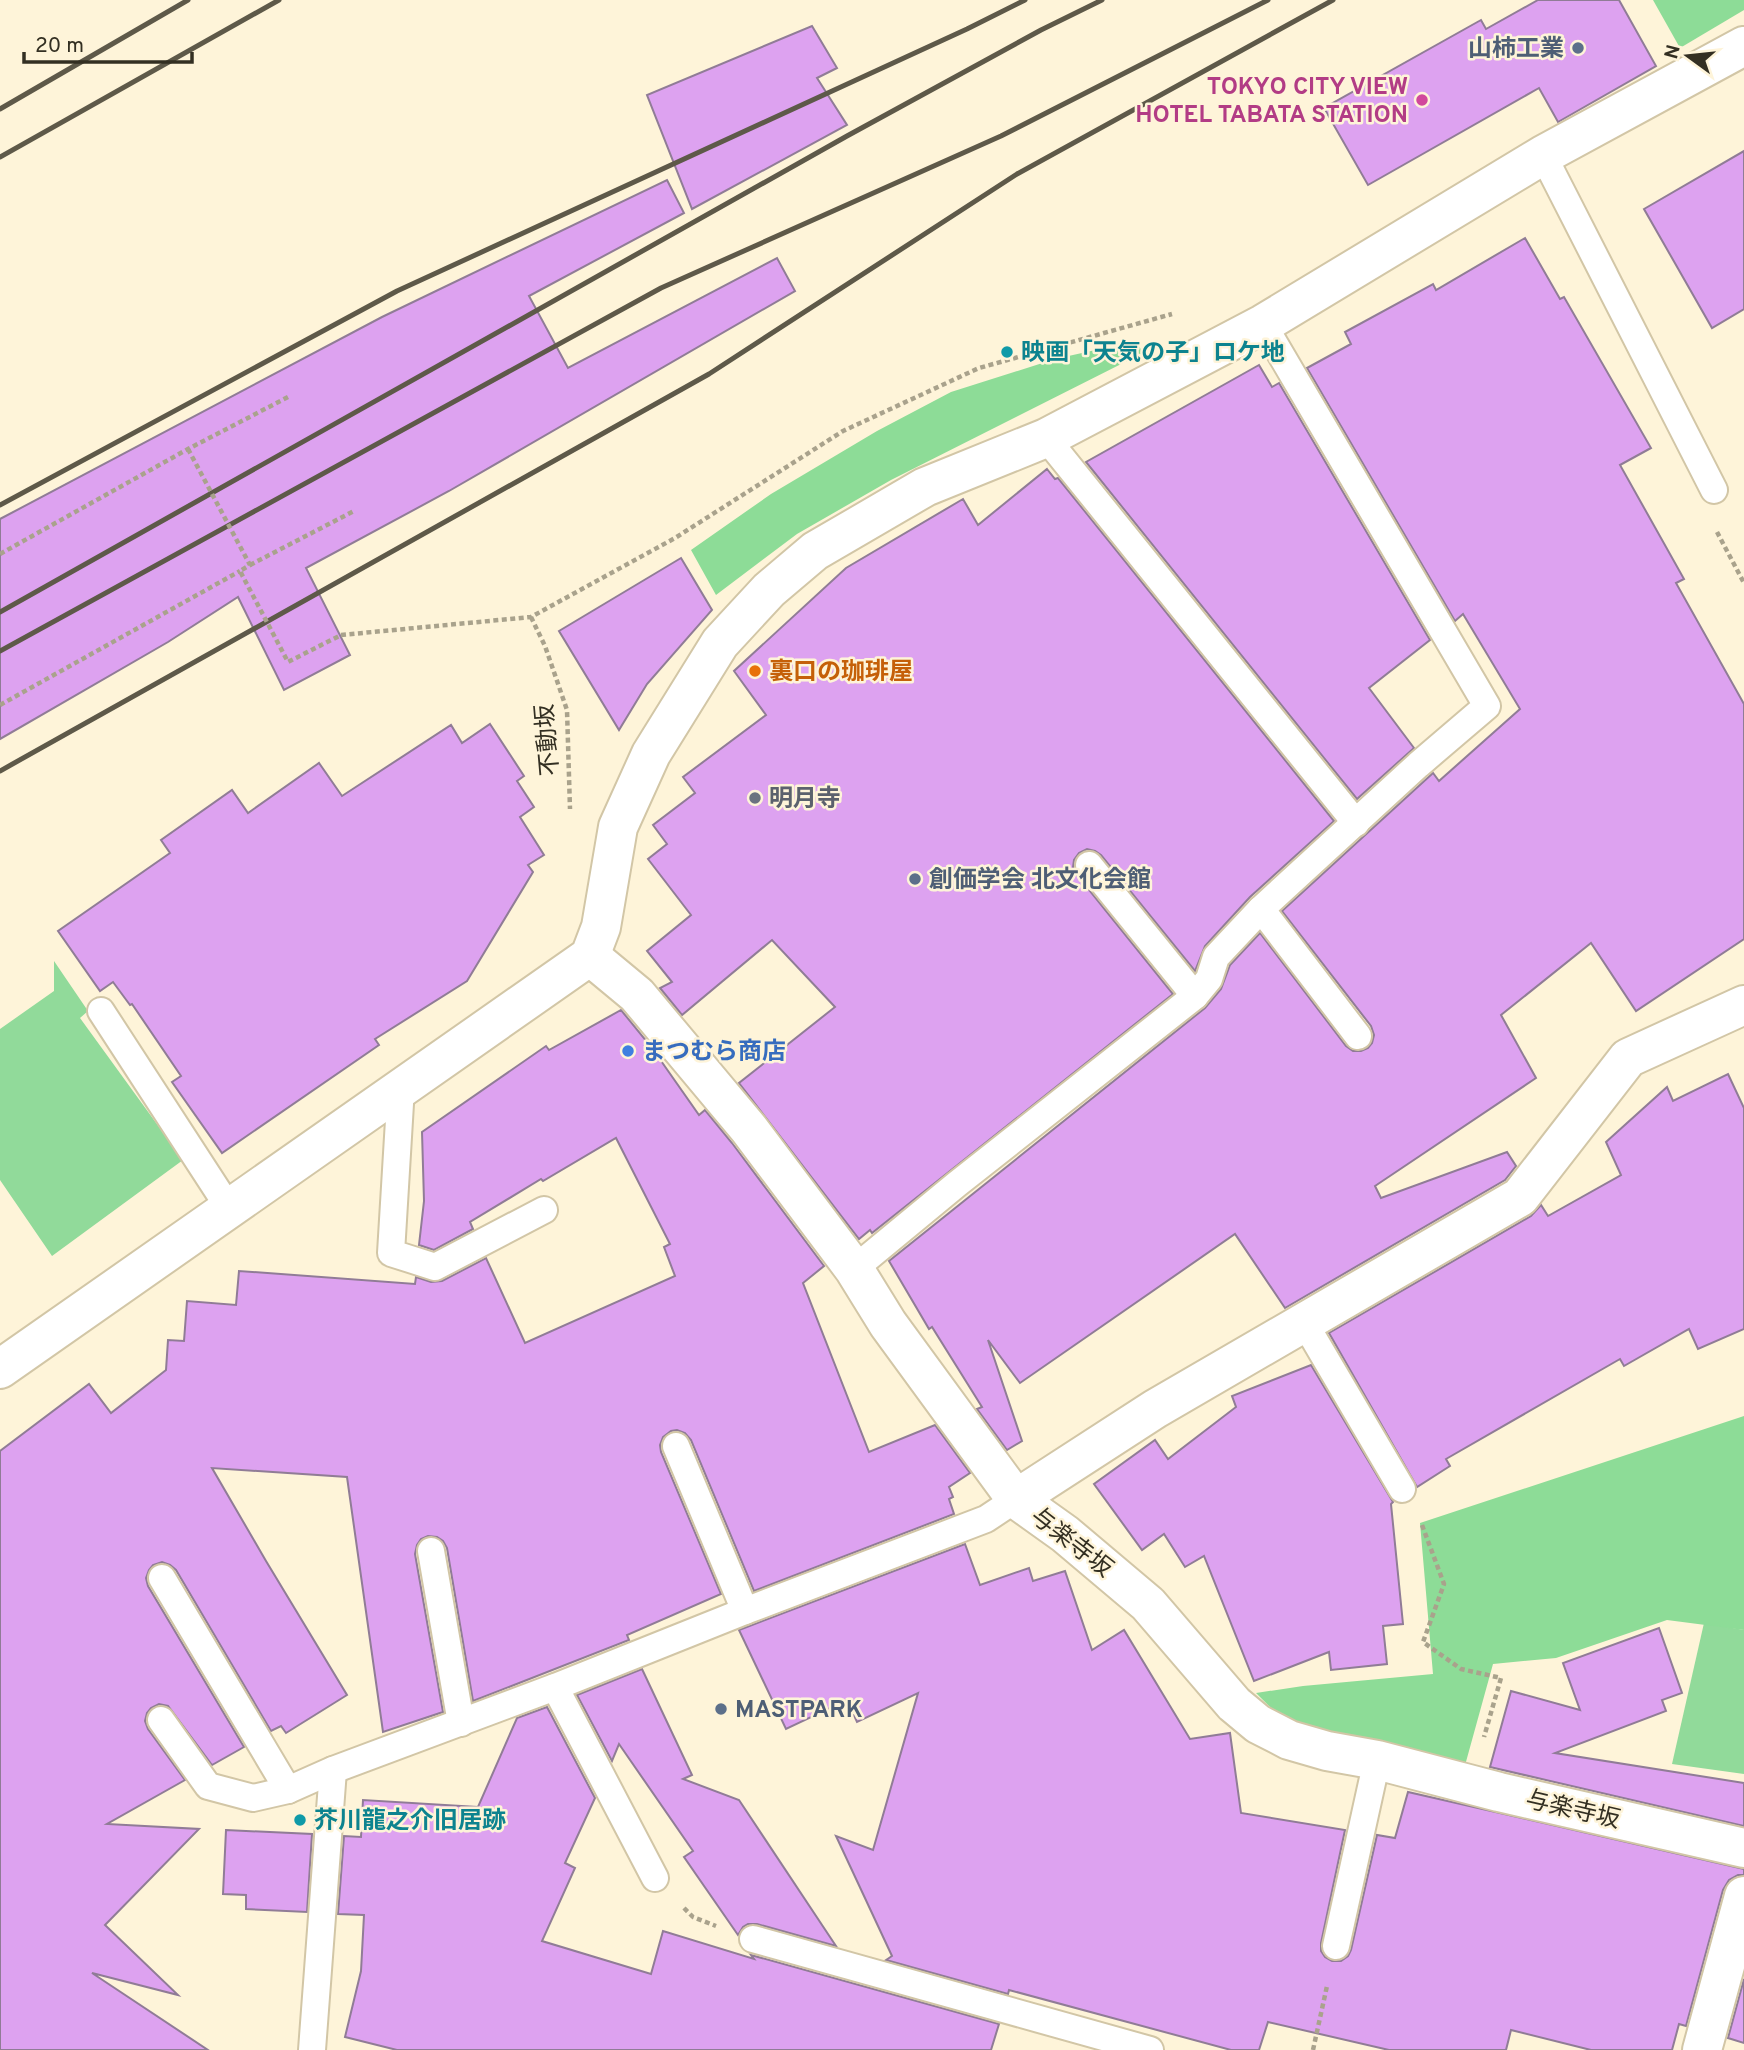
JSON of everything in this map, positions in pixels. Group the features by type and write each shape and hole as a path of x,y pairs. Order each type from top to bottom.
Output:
{"street":[{"path":"0,1369 590,956 601,927 618,827 651,754 720,643 769,590 815,551 925,487 1045,438 1263,324 1543,155 1744,46"},
{"name":"与楽寺坂","path":"590,956 637,995 749,1129 854,1269 888,1324 1016,1499 1065,1534 1148,1604 1234,1704 1258,1724 1289,1740 1327,1751 1377,1760 1469,1785 1744,1848"},
{"path":"1016,1499 1154,1409 1520,1196 1628,1058 1744,1005"},
{"path":"1702,2050 1744,1896"}],"lane":[{"path":"1543,155 1714,490"},
{"path":"854,1269 1195,996 1209,979 1216,957 1261,909 1418,765 1487,706 1263,324"},
{"path":"1045,438 1356,823"},
{"path":"1089,865 1195,996"},
{"path":"1261,909 1358,1036"},
{"path":"102,1011 229,1209"},
{"path":"401,1087 391,1253 435,1268 544,1210"},
{"path":"1304,1322 1402,1489"},
{"path":"676,1446 745,1611"},
{"path":"161,1720 208,1786 253,1798 288,1790 333,1770 555,1687 986,1519 1016,1499"},
{"path":"431,1551 461,1723"},
{"path":"162,1578 288,1790"},
{"path":"555,1687 655,1878"},
{"path":"1336,1946 1377,1760"},
{"path":"312,2050 333,1770"},
{"path":"753,1939 1150,2050"}],"path":[{"path":"240,571 288,662 341,635 531,617 675,538 856,426 979,368 1180,312"},
{"path":"0,554 188,449 290,396"},
{"path":"188,449 250,565"},
{"path":"1714,490 1715,529 1744,583"},
{"path":"0,705 250,565 354,511"},
{"name":"不動坂","path":"531,617 545,646 567,710 570,812"},
{"path":"1427,1532 1444,1584 1423,1642 1461,1669 1501,1678 1469,1785"},
{"path":"655,1878 693,1917 753,1939"},
{"path":"1313,2050 1336,1946"}],"green space":[{"path":"1653,0 1744,0 1744,10 1680,48"},
{"path":"1136,341 1143,353 891,480 797,534 716,595 691,550 771,494 877,431 951,392 1055,359"},
{"path":"54,961 88,1011 80,1018 183,1160 52,1256 0,1180 0,1029 54,991"},
{"path":"1744,1416 1744,1630 1667,1620 1556,1658 1493,1664 1464,1769 1295,1723 1274,1711 1256,1693 1433,1674 1420,1523"},
{"path":"1704,1623 1744,1630 1744,1774 1672,1764"}],"building":[{"path":"1538,0 1619,0 1656,66 1558,122 1539,88 1368,185 1324,108 1481,20 1486,29"},
{"path":"812,26 837,68 817,78 847,125 692,209 647,95"},
{"path":"1744,151 1744,309 1712,328 1644,209"},
{"path":"667,180 684,213 529,296 568,368 777,258 795,291 449,491 306,568 350,655 284,690 238,597 168,642 0,739 0,519 382,317"},
{"path":"1525,238 1560,299 1564,297 1651,448 1620,465 1684,579 1676,583 1744,704 1744,939 1636,1011 1591,943 1501,1015 1536,1078 1375,1186 1381,1198 1507,1152 1516,1166 1505,1180 1285,1308 1235,1234 1020,1383 988,1340 1022,1441 1007,1450 977,1409 982,1407 932,1327 929,1329 889,1261 1205,1008 1221,989 1230,965 1260,933 1346,1046 1353,1051 1361,1051 1372,1043 1374,1035 1371,1026 1282,911 1433,773 1439,781 1520,709 1463,614 1455,621 1307,368 1351,344 1345,332 1433,284 1436,290"},
{"path":"1259,365 1272,387 1279,383 1430,640 1369,688 1414,748 1357,799 1086,462"},
{"path":"1047,469 1055,479 1058,478 1334,821 1250,897 1205,946 1195,971 1101,855 1087,849 1079,853 1073,867 1077,875 1173,994 872,1233 870,1230 859,1239 739,1083 835,1007 772,940 682,1015 660,988 672,982 647,951 691,915 648,859 667,844 653,825 695,793 683,777 766,715 734,671 846,568 963,499 978,525"},
{"path":"681,558 712,610 647,684 619,730 559,631"},
{"path":"490,724 524,776 517,781 534,807 520,817 544,855 528,865 533,872 467,981 375,1039 379,1045 222,1153 172,1082 181,1076 132,1004 130,1005 113,982 100,991 58,931 170,853 161,840 232,790 248,813 319,763 342,796 451,725 462,743"},
{"path":"621,1010 652,1048 699,1115 705,1110 732,1143 824,1266 803,1283 869,1452 935,1425 970,1473 949,1487 953,1497 949,1499 954,1514 754,1591 691,1440 685,1433 671,1431 663,1437 661,1452 721,1594 627,1635 629,1640 473,1701 447,1548 437,1537 428,1536 421,1539 415,1554 443,1712 383,1732 347,1477 212,1468 347,1695 286,1733 281,1726 271,1731 176,1570 162,1562 153,1565 146,1578 148,1586 244,1747 212,1765 168,1706 159,1704 147,1713 145,1721 148,1729 185,1780 107,1824 199,1829 105,1925 178,1995 92,1973 208,2050 0,2050 0,1451 89,1384 111,1413 166,1370 168,1340 184,1341 187,1301 236,1305 239,1271 415,1284 416,1277 431,1282 442,1281 486,1258 525,1343 675,1276 664,1247 670,1244 616,1138 470,1222 473,1229 434,1250 419,1245 424,1201 422,1132 546,1046 549,1050"},
{"path":"1728,1074 1744,1108 1744,1329 1698,1349 1689,1329 1624,1366 1620,1359 1446,1459 1450,1466 1417,1487 1329,1333 1531,1216 1541,1205 1548,1216 1621,1175 1606,1142 1667,1087 1673,1101"},
{"path":"1311,1365 1393,1502 1391,1504 1403,1624 1383,1626 1387,1664 1331,1670 1329,1652 1254,1681 1204,1556 1185,1567 1164,1534 1142,1550 1094,1484 1155,1440 1168,1459 1236,1407 1232,1396"},
{"path":"965,1544 980,1585 1029,1568 1033,1581 1065,1571 1092,1650 1124,1630 1190,1739 1230,1733 1241,1813 1345,1830 1321,1943 1321,1951 1332,1961 1341,1961 1351,1950 1377,1835 1395,1838 1408,1792 1744,1869 1744,1875 1729,1880 1723,1890 1686,2026 1679,2024 1672,2050 1591,2050 1511,2030 1506,2050 1389,2050 1268,2022 1259,2050 1231,2050 1009,1990 1008,1994 886,1960 892,1956 836,1836 873,1850 918,1693 857,1722 847,1700 786,1729 739,1630"},
{"path":"1659,1628 1682,1693 1662,1700 1666,1711 1555,1753 1744,1783 1744,1826 1490,1767 1511,1691 1580,1710 1563,1663"},
{"path":"642,1669 692,1775 683,1779 739,1800 836,1946 757,1924 748,1924 738,1935 684,1857 693,1851 619,1744 612,1761 577,1695"},
{"path":"547,1707 595,1798 565,1863 575,1868 542,1941 651,1974 663,1931 754,1959 751,1955 999,2024 991,2050 397,2050 345,2037 361,1971 364,1915 338,1914 344,1836 361,1837 363,1800 478,1807 517,1718"},
{"path":"226,1830 312,1834 307,1912 246,1909 246,1895 223,1894"},
{"path":"1744,1979 1744,2043 1728,2038"}],"railway":[{"path":"0,109 188,0"},
{"path":"0,157 279,0"},
{"path":"0,505 397,291 1025,0"},
{"path":"0,612 847,136 1041,30 1102,0"},
{"path":"0,651 661,288 1001,136 1268,0"},
{"path":"0,771 709,374 1017,174 1333,0"}],"place":[{"name":"山柿工業","path":"1578,48"},
{"name":"TOKYO CITY VIEW HOTEL TABATA STATION","path":"1422,100"},
{"name":"映画「天気の子」ロケ地","path":"1007,352"},
{"name":"裏口の珈琲屋","path":"755,671"},
{"name":"明月寺","path":"755,798"},
{"name":"創価学会 北文化会館","path":"915,879"},
{"name":"まつむら商店","path":"628,1051"},
{"name":"MASTPARK","path":"721,1709"},
{"name":"芥川龍之介旧居跡","path":"300,1820"}]}
